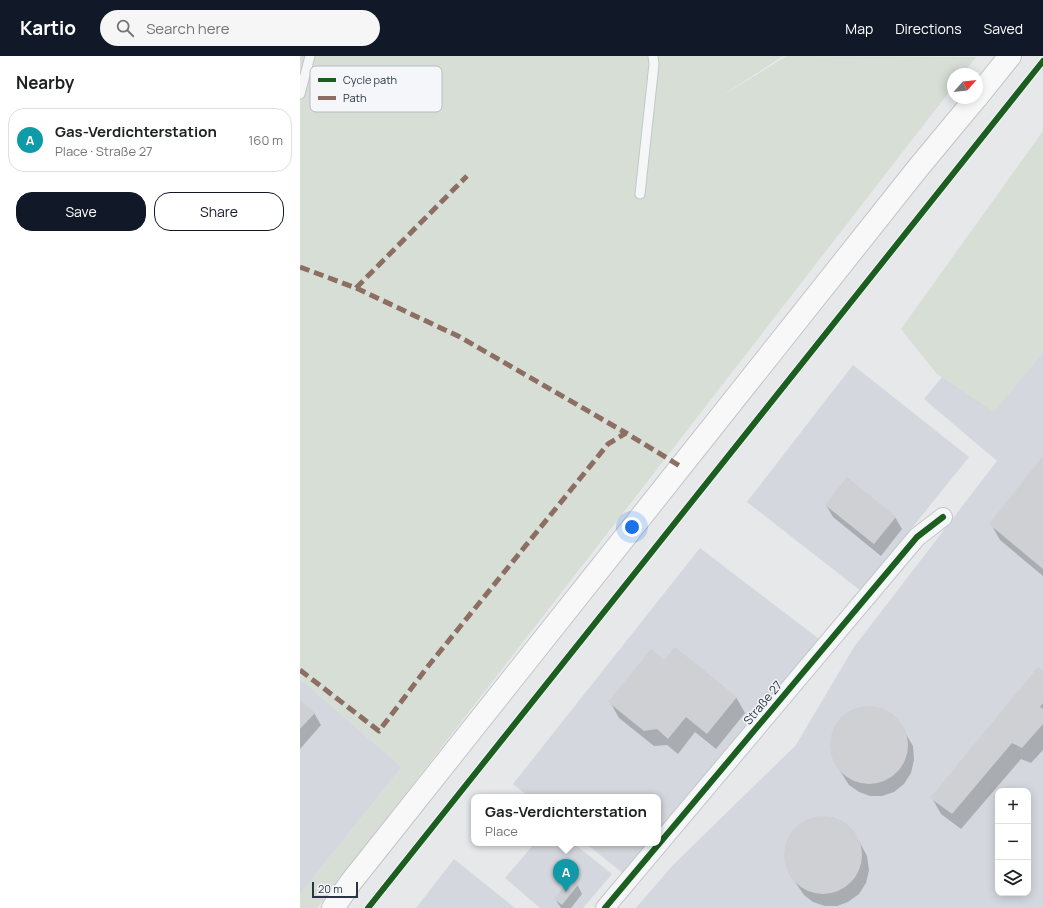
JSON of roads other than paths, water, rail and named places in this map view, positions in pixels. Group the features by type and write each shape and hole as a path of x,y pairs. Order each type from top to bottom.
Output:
{"main road":[{"path":"983,89 1010,56"},
{"path":"334,908 351,882 970,104"}],"street":[{"name":"Straße 27","path":"661,842 917,536 942,517"},
{"name":"Straße 27","path":"605,908 658,846"}],"lane":[{"path":"300,94 310,56"},
{"path":"640,194 654,64 653,56"}],"place":[{"name":"Gas-Verdichterstation","path":"566,892"}]}
